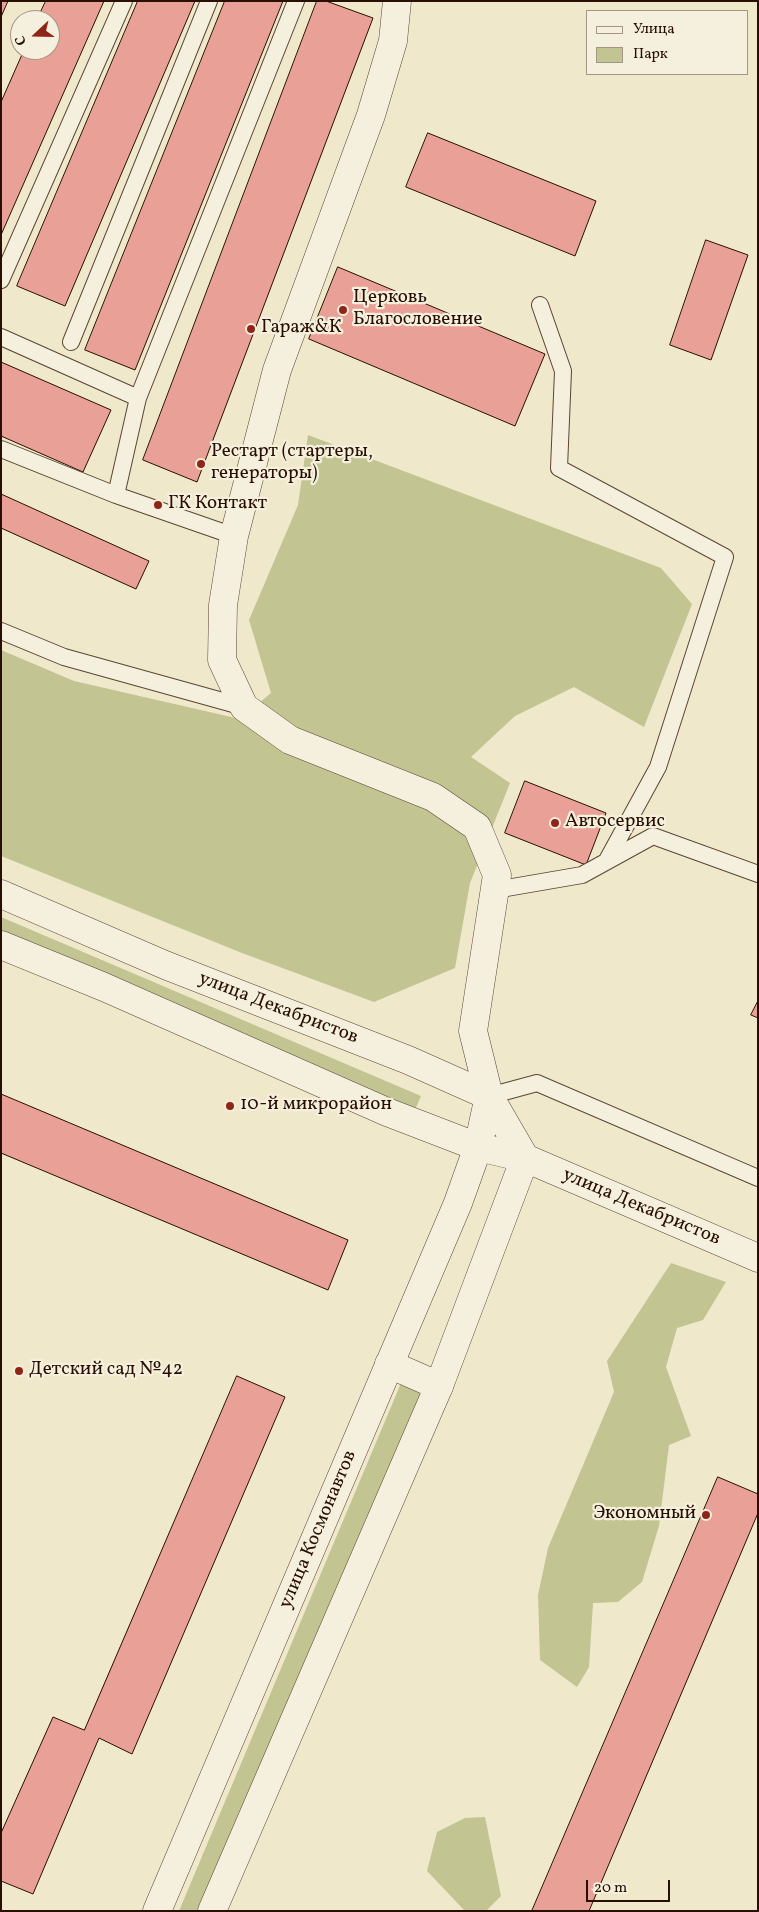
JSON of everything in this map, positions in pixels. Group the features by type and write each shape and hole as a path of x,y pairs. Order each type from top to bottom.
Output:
{"street":[{"path":"212,1911 439,1386 525,1158 489,1096 473,1031 497,875 477,827 433,797 290,740 244,707 222,660 223,605 234,536 276,370 371,115 393,42 397,1"},
{"name":"улица Декабристов","path":"1,894 165,966 408,1060 489,1096"},
{"name":"улица Декабристов","path":"1,944 104,987 387,1112 478,1147 525,1158 758,1258"},
{"name":"улица Космонавтов","path":"156,1911 458,1203 478,1147 489,1096"},
{"path":"389,1364 439,1386"}],"lane":[{"path":"1,280 124,1"},
{"path":"71,342 209,1"},
{"path":"116,495 138,398 296,1"},
{"path":"540,306 562,371 559,468 725,556 658,768 606,862"},
{"path":"1,336 138,398"},
{"path":"1,450 116,495 234,536"},
{"path":"1,631 64,657 244,707"},
{"path":"495,890 582,875 653,836 758,874"},
{"path":"489,1096 537,1083 758,1178"}],"green space":[{"path":"308,435 661,568 692,604 644,727 574,687 515,716 471,757 510,783 470,883 455,968 374,1002 242,953 1,856 1,650 74,681 240,719 271,693 249,620 298,505"},
{"path":"1,917 421,1096 415,1110 1,933"},
{"path":"671,1263 726,1282 703,1320 677,1328 666,1367 691,1436 669,1445 659,1526 642,1582 618,1602 593,1603 589,1667 577,1687 540,1660 538,1595 548,1548 614,1392 607,1361"},
{"path":"401,1383 423,1394 198,1911 179,1911"},
{"path":"485,1817 501,1896 486,1911 465,1911 427,1871 437,1832 465,1818"}],"building":[{"path":"1,1 8,1 1,17"},
{"path":"46,1 104,1 1,235 1,102 20,60 60,60 60,10 42,10"},
{"path":"138,1 195,1 65,306 17,286"},
{"path":"225,1 283,1 135,370 85,350"},
{"path":"317,1 326,1 373,18 197,482 143,460"},
{"path":"428,133 596,201 575,256 406,187"},
{"path":"706,240 748,255 711,360 670,345"},
{"path":"338,267 545,354 515,426 309,339"},
{"path":"1,362 111,410 83,472 1,436"},
{"path":"1,494 149,561 136,589 1,528"},
{"name":"Автосервис","path":"525,781 606,813 586,865 505,833"},
{"path":"758,1001 758,1018 751,1015"},
{"path":"1,1094 348,1240 328,1290 1,1153"},
{"path":"237,1376 285,1397 132,1754 99,1738 33,1894 1,1881 1,1833 53,1717 84,1730"},
{"path":"718,1477 758,1494 758,1513 589,1911 532,1911"}],"place":[{"name":"Церковь Благословение","path":"343,310"},
{"name":"Гараж&К","path":"251,329"},
{"name":"Рестарт (стартеры, генераторы)","path":"201,464"},
{"name":"ГК Контакт","path":"158,505"},
{"name":"Автосервис","path":"555,823"},
{"name":"10-й микрорайон","path":"230,1106"},
{"name":"Детский сад №42","path":"19,1371"},
{"name":"Экономный","path":"706,1515"}]}
